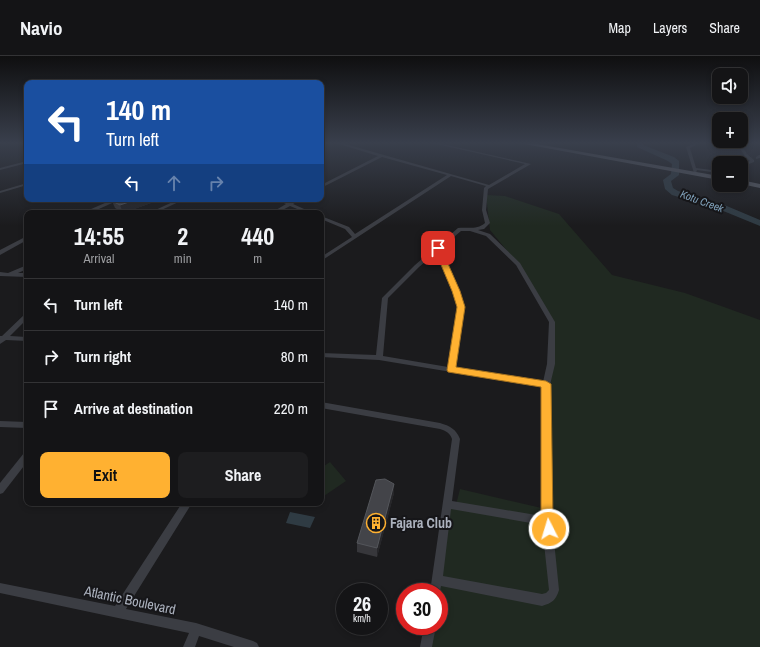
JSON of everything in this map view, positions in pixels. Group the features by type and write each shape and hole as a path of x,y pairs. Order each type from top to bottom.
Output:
{"main road":[{"path":"686,171 712,176"},
{"path":"697,171 712,175"},
{"path":"748,182 760,185"}],"street":[{"path":"324,185 352,171"},
{"path":"435,171 489,186"},
{"path":"472,230 484,227 488,222 484,210 485,190 489,186 518,171"},
{"path":"702,171 712,171"},
{"path":"324,257 450,175"},
{"path":"0,192 24,185"},
{"path":"92,210 111,202"},
{"path":"158,210 176,202"},
{"path":"284,202 304,210"},
{"path":"278,210 293,202"},
{"path":"324,218 347,228 367,229"},
{"path":"347,228 355,237"},
{"path":"379,358 385,298 417,266 460,229 472,230 488,235 518,264 552,322 552,364 546,384 547,521 554,590 552,596 548,599 542,600 438,580"},
{"path":"0,252 24,240"},
{"path":"438,248 461,307 451,370"},
{"path":"8,274 24,268"},
{"path":"0,274 24,275"},
{"path":"1,339 24,318"},
{"path":"1,339 24,339"},
{"path":"324,355 379,358 546,384"},
{"path":"324,406 440,426 449,429 454,434 456,439 437,583"},
{"path":"0,424 24,425"},
{"path":"0,490 24,459"},
{"path":"448,504 547,521"},
{"path":"117,613 185,506"},
{"name":"Atlantic Boulevard","path":"0,588 196,630 253,647"},
{"path":"189,647 196,630"},
{"path":"426,647 428,635"}],"shaded area":[{"path":"486,195 505,196 559,214 612,275 685,293 760,320 760,647 426,647 428,635 448,635 448,583 440,583 448,504 456,505 460,489 546,509 552,322 518,264 490,230"},
{"path":"330,462 346,481 324,496 324,466"},
{"path":"290,512 315,517 310,528 286,523"}],"building":[{"path":"114,202 129,202 120,205"},
{"name":"Fajara Club","path":"385,479 394,484 377,548 357,543 376,480"}],"waterway":[{"name":"Kotu Creek","path":"675,171 675,175 667,180 669,189 675,193 719,206 760,223"}],"place":[{"name":"Fajara Club","path":"376,523"}],"route":[{"path":"438,248 461,307 451,370 546,384 547,521 549,529"}]}
